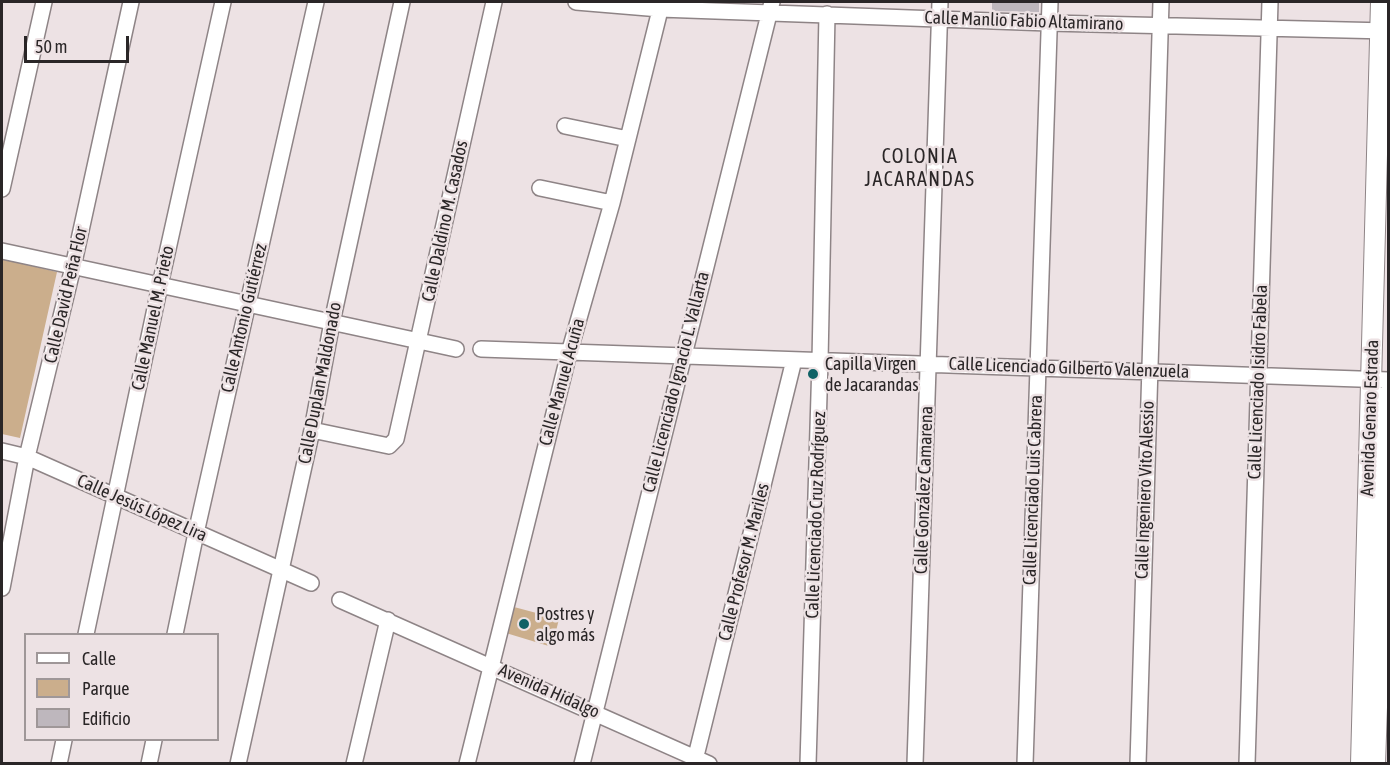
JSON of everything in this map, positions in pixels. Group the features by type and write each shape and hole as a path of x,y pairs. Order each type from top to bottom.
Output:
{"street":[{"path":"2,189 44,2"},
{"name":"Calle David Peña Flor","path":"2,588 27,457 73,267 131,2"},
{"name":"Calle Manuel M. Prieto","path":"86,633 223,2"},
{"name":"Calle Antonio Gutiérrez","path":"175,633 316,2"},
{"name":"Calle Duplan Maldonado","path":"238,764 312,430 332,322 402,2"},
{"name":"Calle Daldino M. Casados","path":"312,430 389,446 396,439 494,2"},
{"name":"Calle Manlio Fabio Altamirano","path":"576,2 771,7 827,14 1049,23 1384,31"},
{"name":"Calle González Camarena","path":"915,764 940,2"},
{"name":"Calle Licenciado Luis Cabrera","path":"1025,764 1050,2"},
{"name":"Calle Ingeniero Vito Alessio","path":"1138,764 1161,2"},
{"name":"Calle Licenciado Isidro Fabela","path":"1247,764 1270,2"},
{"name":"Avenida Genaro Estrada","path":"1361,764 1380,379 1384,31 1381,2"},
{"name":"Calle Manuel Acuña","path":"467,764 569,353 612,203 661,5"},
{"name":"Calle Licenciado Ignacio L. Vallarta","path":"582,764 771,7"},
{"name":"Calle Licenciado Cruz Rodríguez","path":"808,764 827,14"},
{"path":"565,126 628,140"},
{"path":"540,188 612,203"},
{"path":"2,251 456,349"},
{"name":"Calle Licenciado Gilberto Valenzuela","path":"481,349 1380,379"},
{"name":"Calle Profesor M. Mariles","path":"699,761 794,360"},
{"name":"Avenida Genaro Estrada","path":"1375,764 1389,395"},
{"name":"Calle Jesús López Lira","path":"2,451 27,457 311,583"},
{"name":"Avenida Hidalgo","path":"340,600 595,712 699,761"},
{"path":"354,764 388,620"},
{"path":"59,764 64,741"},
{"path":"149,764 154,741"}],"green space":[{"path":"2,259 57,272 20,438 2,434"},
{"path":"514,607 559,619 552,647 506,633"}],"building":[{"path":"992,2 1039,2 1039,12 992,11"}],"place":[{"name":"Capilla Virgen de Jacarandas","path":"813,374"},
{"name":"Postres y algo más","path":"524,624"}],"district":[{"name":"COLONIA JACARANDAS","path":"920,168"}]}
